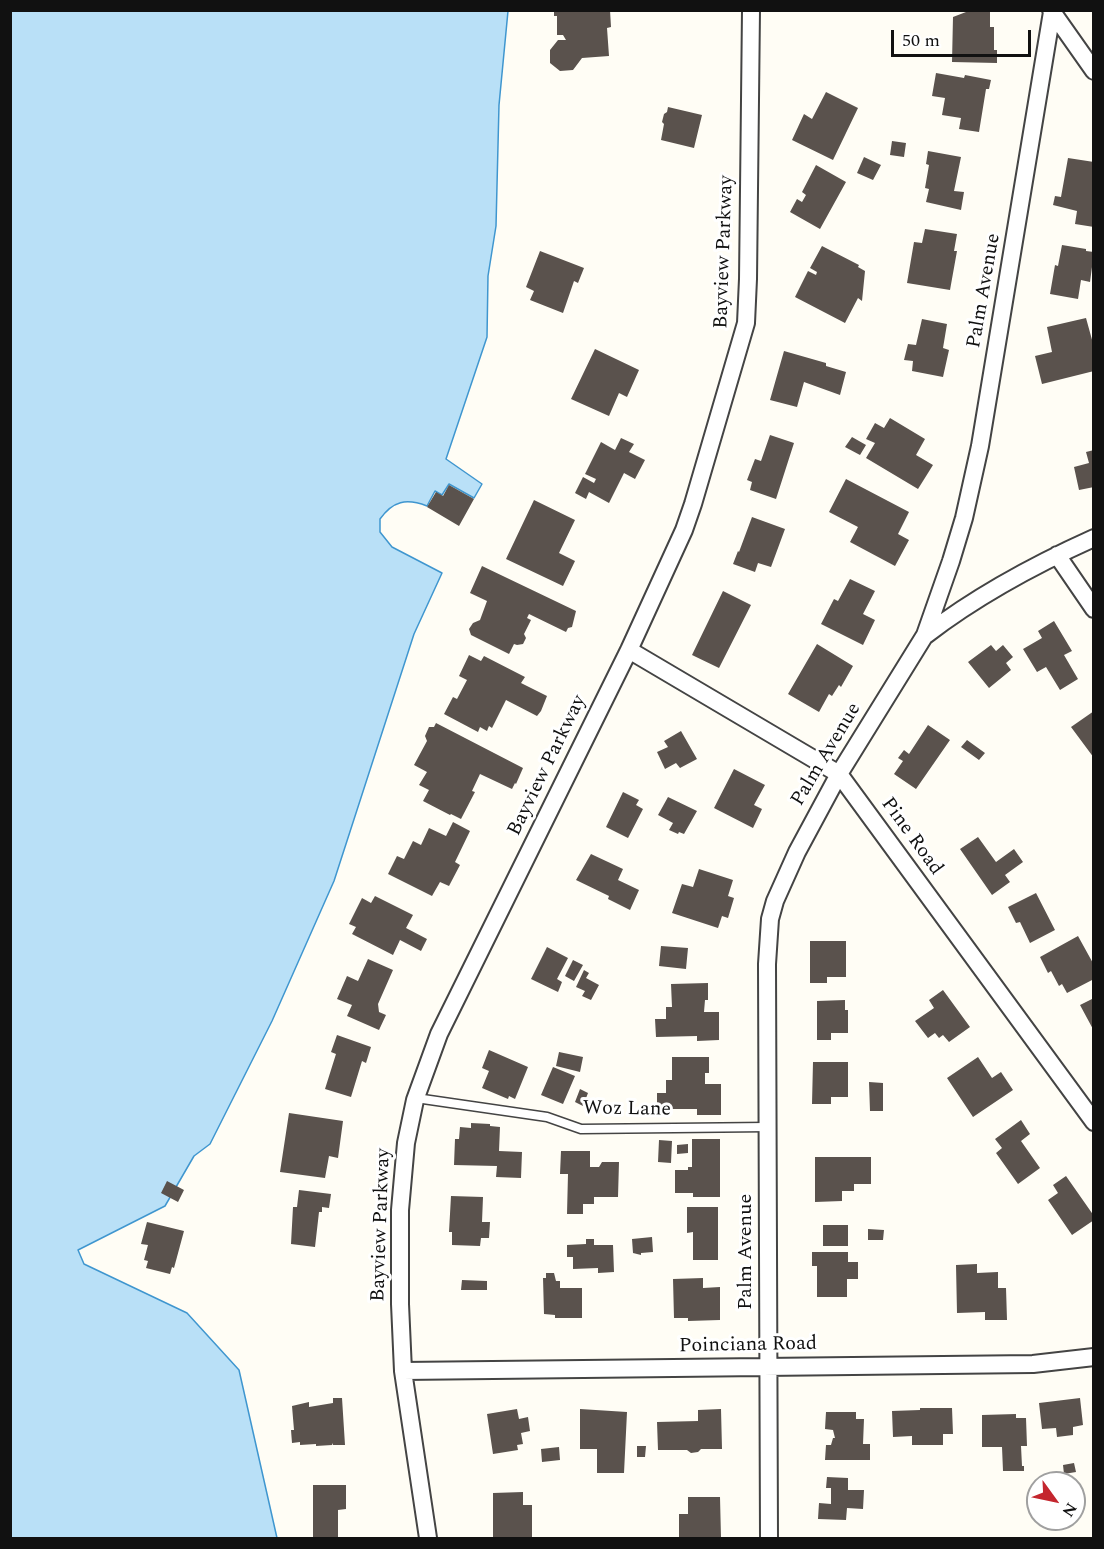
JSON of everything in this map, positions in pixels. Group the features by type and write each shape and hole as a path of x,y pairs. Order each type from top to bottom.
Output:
{"street":[{"name":"Bayview Parkway","path":"428,1539 404,1371 400,1304 400,1210 406,1143 416,1098 440,1034 629,650 693,504 746,323 751,10"},
{"path":"1052,11 1094,70"},
{"name":"Palm Avenue","path":"770,1539 767,964 770,920 797,852 839,774 926,635 951,561 964,518 980,446 1052,11"},
{"path":"926,635 956,611 983,595 1094,538"},
{"path":"1057,555 1094,609"},
{"name":"Pine Road","path":"629,650 839,774 1094,1122"},
{"name":"Poinciana Road","path":"404,1371 1033,1364 1094,1357"}],"lane":[{"name":"Woz Lane","path":"416,1098 547,1117 581,1129 768,1126"}],"water":[{"path":"11,11 508,11 499,105 496,226 488,276 487,337 446,459 482,484 474,498 449,484 442,495 435,491 427,506 413,502 400,503 390,508 380,519 380,532 392,547 442,573 414,634 334,881 272,1021 210,1144 194,1156 165,1206 78,1250 84,1264 187,1313 239,1370 277,1538 11,1538"}],"building":[{"path":"554,10 610,10 611,27 607,28 609,56 582,58 573,70 560,71 550,63 550,50 558,40 566,40 563,35 557,35 557,16 554,16"},
{"path":"966,12 990,12 990,27 994,27 994,50 997,50 997,63 952,62 953,17"},
{"path":"936,73 991,80 989,89 986,89 979,132 959,129 961,118 942,115 945,98 932,96"},
{"path":"826,92 858,108 833,160 792,140 804,114 812,119"},
{"path":"668,107 702,115 694,148 661,140 664,124 662,122"},
{"path":"892,141 906,143 904,157 890,155"},
{"path":"928,151 961,157 954,191 964,192 961,210 926,202 929,189 925,188 929,165 926,164"},
{"path":"864,157 881,165 873,180 857,173"},
{"path":"1068,158 1094,162 1094,227 1075,224 1077,211 1053,205 1055,196 1061,197"},
{"path":"816,165 846,182 820,229 790,212 797,199 802,202 806,195 802,192"},
{"path":"925,229 957,234 954,251 957,251 950,290 907,283 914,242 922,243"},
{"path":"1062,245 1094,252 1090,282 1081,280 1078,299 1050,294 1055,265 1058,266"},
{"path":"822,246 859,265 858,267 865,271 862,301 858,298 845,323 795,297 808,271 816,275 817,272 810,268"},
{"path":"540,251 584,268 578,283 574,281 563,313 530,300 534,291 526,287"},
{"path":"1086,318 1094,347 1094,371 1042,384 1035,356 1052,352 1047,327"},
{"path":"922,319 947,324 943,348 949,350 943,377 912,371 913,361 904,360 908,344 916,345"},
{"path":"595,349 639,370 627,397 619,393 609,416 571,399"},
{"path":"784,351 826,363 826,366 846,372 840,395 804,382 797,407 770,400"},
{"path":"890,418 925,439 916,455 933,465 918,489 866,458 875,443 866,439 875,423 884,428"},
{"path":"770,435 794,443 776,499 750,490 752,482 747,480 755,459 761,461"},
{"path":"852,437 866,445 860,455 845,447"},
{"path":"621,438 634,444 629,452 645,460 635,479 624,473 609,503 589,492 586,499 575,493 583,477 594,483 596,479 585,474 601,442 615,450"},
{"path":"1094,450 1094,487 1079,490 1074,467 1089,463 1086,452"},
{"path":"846,479 909,512 898,534 909,540 895,566 850,542 858,527 829,512"},
{"path":"449,485 474,499 459,526 427,507 436,492 443,496"},
{"path":"534,500 575,520 559,553 575,561 563,586 506,559"},
{"path":"752,517 785,529 771,567 758,563 755,572 733,564"},
{"path":"482,566 576,611 572,627 566,632 529,614 527,618 531,620 524,634 526,638 523,644 514,644 509,654 471,635 469,629 473,623 480,620 487,601 470,593"},
{"path":"850,579 875,591 863,614 875,620 863,645 821,624 834,599 838,601"},
{"path":"723,591 751,605 719,668 692,655"},
{"path":"1054,621 1072,651 1064,655 1078,679 1060,690 1046,667 1037,672 1023,649 1042,638 1038,631"},
{"path":"817,644 853,666 841,687 839,685 832,696 829,694 819,712 788,694"},
{"path":"991,645 996,651 1003,645 1013,657 1006,663 1011,670 989,688 968,662"},
{"path":"469,655 481,661 484,656 525,677 521,683 547,696 537,716 506,700 492,728 489,726 487,731 480,727 478,732 444,714 453,697 457,699 467,680 459,676"},
{"path":"1094,711 1094,758 1071,727"},
{"path":"436,723 523,768 512,789 480,774 472,791 475,792 461,819 423,801 429,790 419,785 427,772 414,765 427,741 425,736 429,727 434,727"},
{"path":"928,725 950,740 916,789 894,774 903,761 898,758 904,750 909,754"},
{"path":"681,731 697,759 680,768 676,763 665,769 657,752 668,747 664,741"},
{"path":"967,740 985,753 979,760 961,747"},
{"path":"734,769 765,785 754,805 762,809 753,828 714,808"},
{"path":"623,792 639,800 636,805 643,809 628,838 606,827"},
{"path":"668,797 697,811 684,834 669,830 673,823 658,815"},
{"path":"453,822 470,831 455,862 460,865 449,886 440,882 432,896 388,874 397,856 404,859 413,841 421,845 429,828 446,836"},
{"path":"978,837 996,862 1014,849 1023,862 1005,875 1010,882 992,895 960,849"},
{"path":"591,854 623,869 618,880 639,890 630,910 608,899 609,896 576,880"},
{"path":"699,869 733,880 728,896 734,898 728,918 722,916 718,928 672,913 682,884 693,887"},
{"path":"1036,893 1055,930 1030,943 1020,922 1016,923 1008,907"},
{"path":"375,896 413,915 406,928 427,939 421,951 400,940 393,955 352,934 356,927 349,924 362,898 371,903"},
{"path":"1078,936 1094,965 1094,979 1067,993 1062,984 1059,986 1051,971 1048,973 1040,957"},
{"path":"810,941 846,941 846,977 827,977 827,983 810,983"},
{"path":"661,946 688,948 686,969 659,966"},
{"path":"547,947 568,958 557,979 562,982 558,992 531,979"},
{"path":"368,959 393,970 378,1004 379,1012 386,1015 379,1030 347,1016 352,1005 337,999 347,976 358,981"},
{"path":"573,960 583,965 574,981 565,976"},
{"path":"584,970 589,973 586,978 599,985 591,1000 582,996 585,991 576,987"},
{"path":"708,983 708,1000 705,1000 704,1012 719,1012 719,1040 697,1041 697,1036 656,1037 655,1019 666,1019 666,1007 672,1007 671,984"},
{"path":"943,990 970,1027 949,1042 943,1035 939,1038 935,1033 928,1038 915,1021 934,1008 929,1000"},
{"path":"1094,998 1094,1031 1080,1005"},
{"path":"845,1000 845,1010 848,1010 848,1033 831,1033 831,1040 817,1040 817,1001"},
{"path":"337,1035 371,1047 366,1063 362,1061 351,1097 325,1089 336,1054 331,1052"},
{"path":"489,1050 528,1067 515,1099 509,1096 508,1099 482,1088 489,1071 482,1068"},
{"path":"559,1052 583,1057 580,1072 556,1066"},
{"path":"672,1057 709,1057 709,1073 705,1073 705,1084 721,1084 721,1115 697,1115 697,1109 657,1109 657,1093 666,1093 666,1080 672,1080"},
{"path":"978,1057 992,1078 1001,1072 1013,1090 973,1117 947,1078"},
{"path":"813,1062 848,1062 848,1097 831,1097 831,1104 812,1104"},
{"path":"553,1067 575,1076 563,1104 541,1095"},
{"path":"869,1082 883,1083 883,1111 870,1111"},
{"path":"580,1089 588,1093 583,1106 575,1102"},
{"path":"289,1113 343,1121 338,1158 329,1156 325,1178 280,1172"},
{"path":"1021,1120 1030,1134 1021,1141 1040,1168 1018,1184 996,1153 1002,1148 995,1139"},
{"path":"471,1123 500,1127 499,1151 522,1152 521,1178 496,1177 497,1166 454,1165 455,1139 459,1139 460,1127 471,1128"},
{"path":"692,1139 720,1139 720,1197 693,1197 693,1193 675,1193 675,1170 688,1170 688,1167 692,1167"},
{"path":"659,1140 672,1141 671,1163 658,1162"},
{"path":"688,1144 688,1153 677,1154 677,1145"},
{"path":"561,1151 590,1151 590,1167 599,1167 602,1162 619,1162 618,1197 594,1197 594,1204 583,1204 583,1214 567,1214 568,1174 560,1174"},
{"path":"815,1157 871,1157 871,1184 854,1184 854,1191 842,1191 842,1201 815,1202"},
{"path":"1066,1176 1094,1216 1094,1220 1072,1235 1048,1200 1058,1193 1053,1185"},
{"path":"167,1181 184,1190 178,1202 161,1193"},
{"path":"299,1190 331,1194 329,1208 322,1207 322,1212 319,1212 315,1247 291,1244 293,1207 297,1207"},
{"path":"451,1196 483,1197 482,1222 490,1222 489,1238 481,1238 480,1246 452,1245 452,1232 449,1232"},
{"path":"687,1207 718,1207 718,1260 693,1260 693,1232 687,1233"},
{"path":"147,1222 184,1231 174,1268 172,1267 170,1274 146,1268 148,1261 144,1260 148,1245 141,1244"},
{"path":"823,1225 848,1225 848,1246 823,1246"},
{"path":"868,1229 884,1230 883,1240 868,1240"},
{"path":"652,1237 653,1252 641,1253 641,1255 633,1253 632,1239"},
{"path":"586,1239 594,1239 594,1245 613,1245 614,1272 598,1273 598,1268 573,1269 573,1257 567,1257 567,1245 586,1244"},
{"path":"812,1252 848,1252 848,1262 858,1262 858,1279 847,1279 847,1297 817,1297 817,1266 812,1266"},
{"path":"977,1264 977,1273 998,1272 998,1288 1006,1288 1007,1320 985,1320 985,1312 957,1313 956,1265"},
{"path":"546,1273 554,1273 556,1281 560,1281 560,1288 582,1288 582,1318 555,1318 555,1315 544,1314 543,1278 546,1278"},
{"path":"703,1278 703,1288 720,1287 720,1320 688,1321 688,1318 674,1318 673,1279"},
{"path":"462,1280 487,1281 487,1290 461,1290"},
{"path":"333,1398 342,1398 345,1445 333,1445 333,1443 316,1446 316,1444 300,1445 300,1442 292,1443 291,1430 294,1430 292,1406 309,1402 309,1407 333,1403"},
{"path":"1080,1398 1083,1425 1073,1427 1073,1435 1057,1437 1056,1428 1042,1429 1039,1403"},
{"path":"920,1408 952,1408 953,1434 943,1434 943,1445 912,1445 912,1436 893,1437 892,1411 920,1410"},
{"path":"517,1409 519,1419 528,1417 530,1431 521,1433 523,1444 517,1445 518,1450 493,1454 487,1414"},
{"path":"580,1409 627,1412 624,1473 597,1473 597,1449 580,1449"},
{"path":"721,1409 722,1449 701,1449 691,1453 687,1450 658,1450 657,1422 698,1421 698,1410"},
{"path":"826,1412 856,1412 856,1419 864,1419 863,1444 870,1444 870,1460 825,1460 826,1445 831,1445 835,1438 833,1430 825,1429"},
{"path":"1016,1414 1016,1418 1026,1418 1027,1446 1021,1446 1024,1471 1003,1471 1002,1447 982,1447 982,1415"},
{"path":"637,1446 646,1446 645,1457 637,1457"},
{"path":"559,1447 560,1460 542,1462 541,1449"},
{"path":"1074,1463 1076,1471 1064,1471 1063,1465"},
{"path":"827,1477 848,1478 848,1490 864,1490 863,1509 847,1508 846,1520 818,1519 819,1503 831,1504 831,1488 826,1488"},
{"path":"313,1485 346,1485 346,1509 338,1510 338,1538 313,1538"},
{"path":"523,1492 523,1505 532,1505 532,1538 493,1538 493,1493"},
{"path":"688,1497 720,1497 721,1538 679,1538 679,1514 688,1514"}]}
